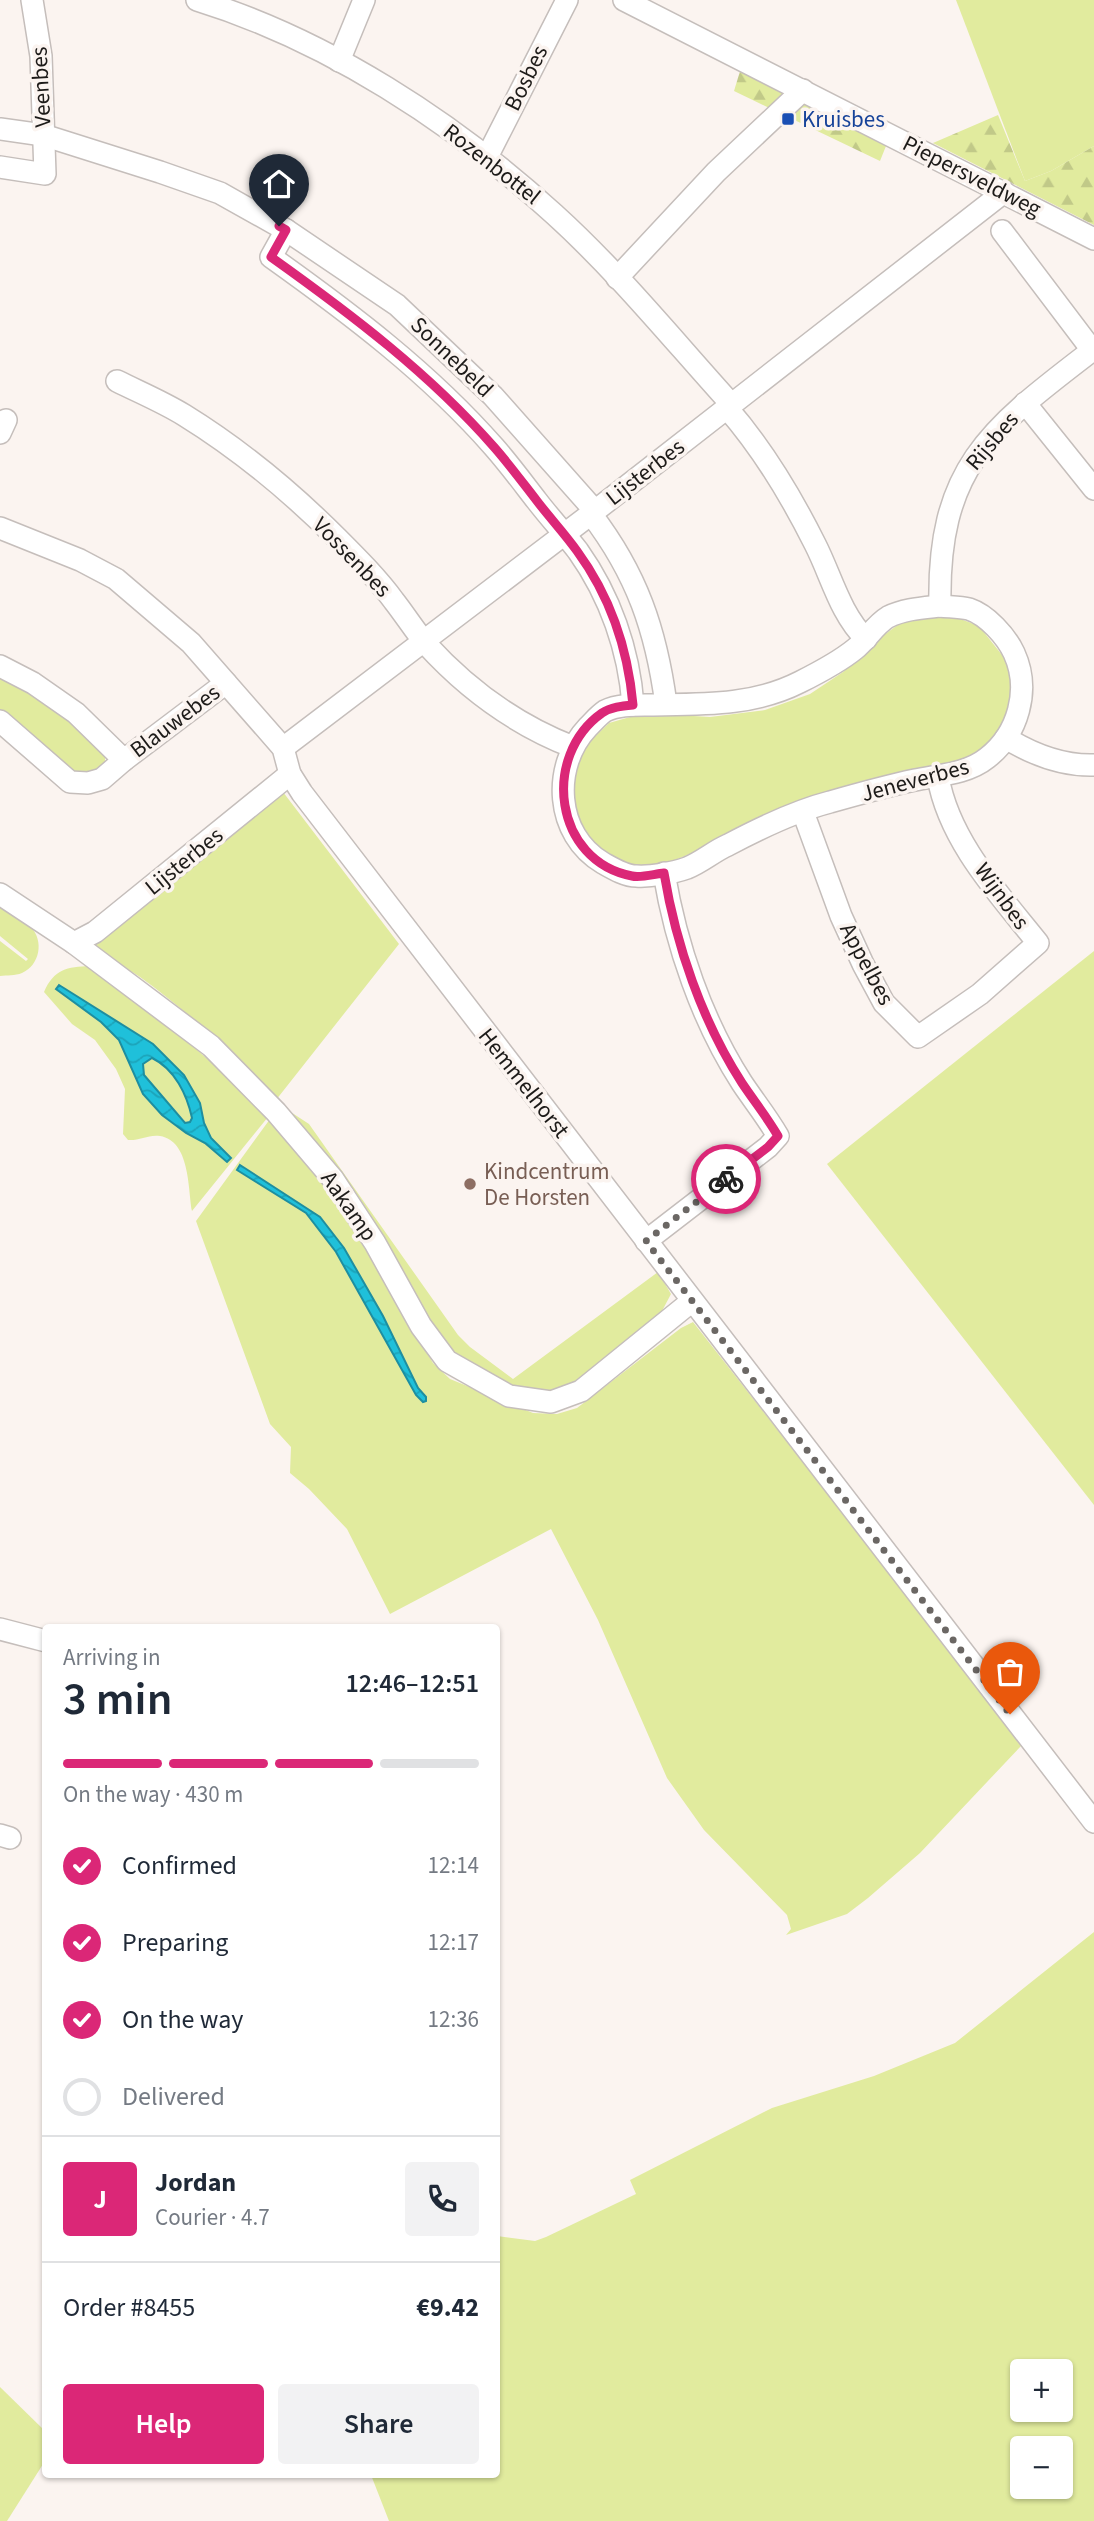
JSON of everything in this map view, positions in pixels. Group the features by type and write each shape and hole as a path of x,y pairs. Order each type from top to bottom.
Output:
{"street":[{"name":"Veenbes","path":"0,167 45,174 41,56 32,0"},
{"name":"Rozenbottel","path":"197,0 231,11 339,61 415,105 487,157 555,215 617,278 729,406 783,486 815,544 854,628 866,639"},
{"path":"339,61 364,0"},
{"name":"Bosbes","path":"487,157 567,0"},
{"name":"Piepersveldweg","path":"624,0 1094,239"},
{"path":"617,278 716,172 803,90"},
{"name":"Sonnebeld","path":"0,129 43,135 220,193 286,230 397,305 493,396 593,512 619,552 647,613 662,670 666,704"},
{"name":"Lijsterbes","path":"283,748 564,535 1004,192"},
{"name":"Sonnebeld","path":"286,230 271,257 351,314 447,399 494,447 564,535 593,575 611,612 627,663 633,705"},
{"name":"Rijsbes","path":"940,606 942,547 950,508 965,471 988,439 1025,403 1093,349 1002,231"},
{"name":"Vossenbes","path":"117,381 183,415 247,459 289,494 356,559 392,598 448,668 481,697 540,733 573,747"},
{"path":"1025,403 1094,489"},
{"path":"0,528 80,560 116,579 191,643 283,748"},
{"name":"Jeneverbes","path":"940,606 968,609 985,618 1015,654 1021,681 1021,705 1015,724 985,761 938,777 827,803 748,835 687,868 633,876 592,856 574,835 563,802 563,779 573,747 602,713 615,707 633,705 710,705 761,697 797,684 819,672 866,639 886,618 910,609 940,606"},
{"name":"Blauwebes","path":"0,666 33,683 76,713 124,760"},
{"name":"Blauwebes","path":"0,721 70,782 88,783 102,779 226,683"},
{"path":"1006,738 1047,757 1078,765 1094,765"},
{"name":"Hemmelhorst","path":"283,748 290,774 318,814 1094,1822"},
{"name":"Lijsterbes","path":"74,943 94,932 290,774"},
{"name":"Wijnbes","path":"938,777 942,797 960,835 986,878 1038,943 980,994"},
{"name":"Appelbes","path":"803,812 841,916 884,1003 918,1037 980,994"},
{"path":"646,1241 768,1147 778,1136 742,1082 704,1008 684,956 664,873"},
{"name":"Aakamp","path":"0,894 74,943 211,1046 276,1112 333,1179 375,1243 421,1326 447,1361 509,1396 551,1402 581,1391 692,1301"},
{"path":"0,1629 42,1640"}],"green space":[{"path":"956,0 1094,0 1094,146 1051,171 1025,181"},
{"path":"741,68 888,141 880,161 734,91"},
{"path":"998,115 1025,181 1051,171 1094,146 1094,225 933,143"},
{"path":"942,612 979,626 1006,660 1013,680 1011,708 994,743 964,761 707,847 660,866 640,867 609,857 586,838 576,814 571,781 585,746 609,723 644,713 710,717 765,710 810,694 843,672 877,640 906,619"},
{"path":"0,671 42,694 105,753 105,766 82,778 0,714"},
{"path":"283,792 399,944 276,1100 194,1020 140,977 107,958 97,948 95,941"},
{"path":"0,903 31,927 38,939 36,959 28,969 19,974 0,976 0,941 26,961 28,959 0,936"},
{"path":"1094,951 1094,1505 827,1164"},
{"path":"90,966 148,1007 252,1098 268,1117 192,1211 186,1167 177,1147 160,1136 128,1140 123,1134 125,1089 116,1069 95,1040 72,1024 44,992 52,978 62,971","holes":["59,985 153,1044 184,1075 200,1103 204,1123 211,1138 231,1157 227,1162 205,1143 162,1115 143,1094 119,1040 101,1022 56,989"]},
{"path":"152,1058 167,1069 179,1084 190,1109 190,1122 186,1123 144,1075 143,1064"},
{"path":"283,1107 309,1124 458,1335 513,1379 658,1272 671,1294 653,1328 574,1389 535,1396 458,1364"},
{"path":"270,1119 310,1165 355,1227 433,1363 450,1379 533,1413 557,1414 577,1408 681,1328 693,1322 1021,1746 920,1853 847,1914 786,1935 791,1929 787,1915 704,1830 667,1778 598,1620 551,1529 390,1614 347,1529 290,1473 291,1447 270,1424 196,1221"},
{"path":"1094,1932 1094,2521 389,2521 372,2478 500,2478 500,2236 535,2241 546,2237 636,2194 630,2180 772,2108 874,2076 955,2043"},
{"path":"0,2387 42,2428 42,2466 7,2521 0,2521"}],"water":[{"path":"59,985 153,1044 184,1075 200,1103 204,1123 211,1138 231,1158 227,1162 205,1143 162,1115 143,1094 119,1040 101,1022 56,989","holes":["152,1058 173,1076 183,1092 192,1118 190,1122 185,1123 144,1075 143,1064"]},
{"path":"240,1165 320,1217 344,1248 383,1316 426,1401 423,1402 416,1395 336,1252 306,1213 237,1170"}],"way so far":[{"path":"726,1179 646,1241 1010,1714"}],"place":[{"name":"Kruisbes","path":"788,119"},
{"name":"Kindcentrum De Horsten","path":"470,1184"}],"route":[{"path":"279,226 286,230 271,257 351,314 400,355 494,447 576,549 593,575 611,612 627,663 633,705 615,707 602,713 585,730 573,747 563,779 563,802 574,835 592,856 633,876 664,873 684,956 704,1008 742,1082 778,1136 768,1147 726,1179"}]}
